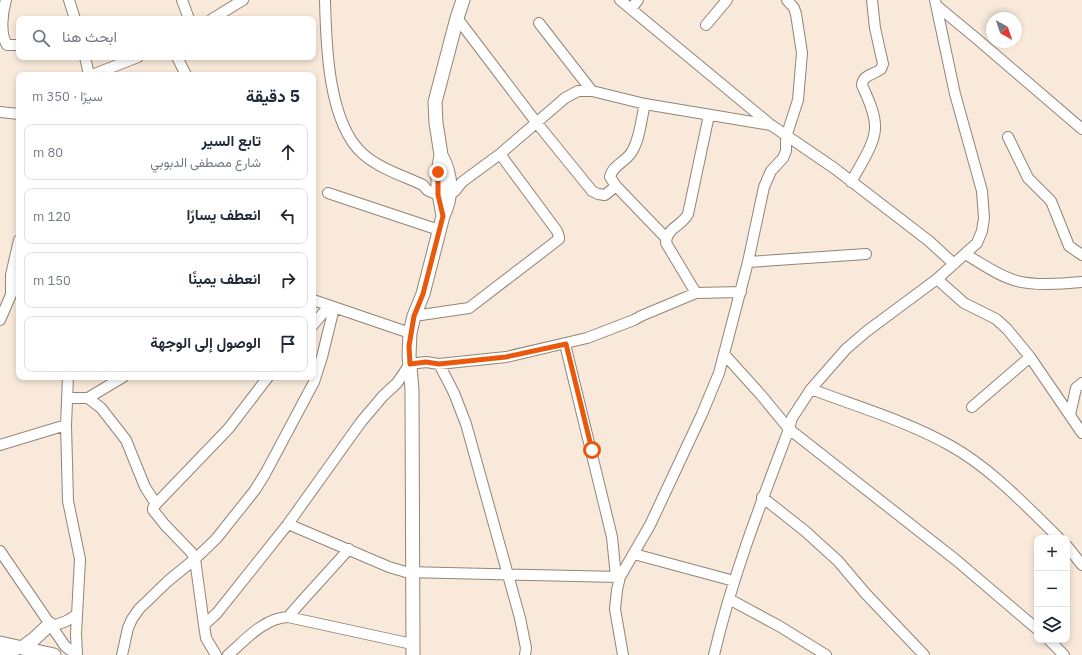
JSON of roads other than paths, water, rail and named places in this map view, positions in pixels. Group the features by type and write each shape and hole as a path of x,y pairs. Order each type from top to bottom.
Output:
{"street":[{"path":"6,0 1,28 4,42 7,45 16,45"},
{"path":"69,0 74,16"},
{"path":"182,0 188,16"},
{"path":"217,16 243,0"},
{"path":"325,0 326,36 332,87 342,123 348,135 356,148 378,164 424,185 432,193 444,194 456,191 450,181 441,155 435,102 463,0"},
{"path":"620,0 771,125 834,168 929,241 954,264"},
{"path":"631,9 638,0"},
{"path":"706,25 727,0"},
{"path":"618,577 634,554 650,525 702,414 719,373 741,292 764,187 771,171 783,158 786,151 786,136 798,100 802,53 796,14 794,8 787,0"},
{"path":"852,182 873,140 875,132 875,120 862,81 866,77 881,69 883,64 875,28 872,0"},
{"path":"935,3 1082,129"},
{"path":"714,655 734,581 762,497 792,418 811,389 854,341 937,279 977,243 982,231 984,218 980,185 955,94 935,3"},
{"path":"457,18 536,122 592,191 605,195 616,186"},
{"path":"539,23 592,91"},
{"path":"86,60 90,72"},
{"path":"99,72 130,60"},
{"path":"178,60 184,72"},
{"path":"424,185 450,181 500,154 536,122 578,91 592,91 644,104 771,125"},
{"path":"644,104 637,138 631,153 611,174 611,181 666,238 666,242 696,293"},
{"path":"0,112 16,114"},
{"path":"666,238 670,231 683,221 688,214 710,115"},
{"path":"1008,137 1028,178 1051,201 1069,246 1082,255"},
{"path":"414,316 469,308 559,239 560,237 557,231 500,154"},
{"path":"228,655 267,623 288,617 412,649 412,390 410,333 414,316 423,294 443,216 444,194 450,181"},
{"path":"328,193 439,230"},
{"path":"11,294 11,275 16,253"},
{"path":"748,262 866,254"},
{"path":"965,254 989,268 1017,281 1052,284 1082,282"},
{"path":"937,279 964,303 1002,324 1030,357 1082,433"},
{"path":"0,320 16,283"},
{"path":"204,625 217,613 288,524 361,422 383,396 397,383 410,364 426,362 439,364 506,357 566,344 588,338 634,320 696,293 741,292"},
{"path":"316,301 410,333"},
{"path":"316,322 332,307"},
{"path":"316,376 322,357 332,307"},
{"path":"566,344 612,537 618,577 615,609 623,655"},
{"path":"724,354 789,429 956,560 1034,627"},
{"path":"972,407 1030,357"},
{"path":"439,364 454,393 466,424 524,634 526,648 525,655"},
{"path":"68,380 66,425 68,501 80,560 76,654"},
{"path":"67,398 88,398 118,380"},
{"path":"216,655 206,638 195,559 191,552 165,525 153,508 229,428 266,380"},
{"path":"122,655 128,628 139,609 168,581 195,559 216,539 265,474 315,380"},
{"path":"1070,415 1076,388 1082,383"},
{"path":"811,389 891,418 950,446 978,464 996,479 1056,535"},
{"path":"88,398 101,408 126,440 145,487 156,504"},
{"path":"0,445 66,425"},
{"path":"762,497 805,530 833,556 866,594 924,655"},
{"path":"288,524 398,570 412,572 618,577"},
{"path":"288,617 349,549"},
{"path":"1070,550 1082,565"},
{"path":"0,551 65,646 76,654"},
{"path":"634,554 734,581"},
{"path":"729,599 779,626 826,655"},
{"path":"23,647 51,625 62,624 77,614"},
{"path":"0,643 54,655"},
{"path":"1052,643 1064,655"},
{"path":"0,651 12,655"}]}
